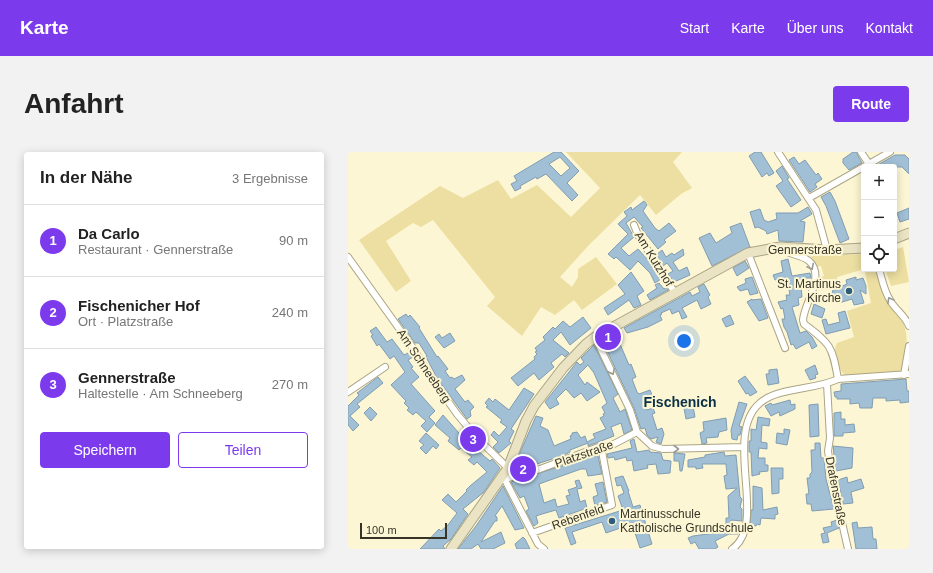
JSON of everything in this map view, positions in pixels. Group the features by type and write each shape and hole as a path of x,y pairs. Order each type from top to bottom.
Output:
{"street":[{"path":"778,152 816,210 827,250"},
{"path":"861,152 869,164 890,152"},
{"path":"809,198 861,169"},
{"name":"Am Kutzhof","path":"634,225 638,235 675,293"},
{"path":"897,238 909,232"},
{"path":"780,247 781,250 808,261 812,266 815,276 814,286 803,320 804,324 828,343 834,356 838,379"},
{"name":"Gennerstraße","path":"451,549 505,474 526,421 534,406 563,368 586,344 595,337 748,253 780,247 827,250 861,248"},
{"path":"748,253 785,348"},
{"name":"Am Schneeberg","path":"348,257 413,348 430,376 457,414 505,474"},
{"path":"880,272 888,298 894,307 907,317 909,326"},
{"path":"595,337 630,410 639,434 652,446 663,449 744,447"},
{"path":"736,548 743,532 747,503 744,447 747,424 750,415 761,402 782,393 828,384 838,379 907,374 909,346"},
{"path":"348,392 385,367"},
{"name":"Drafenstraße","path":"828,384 830,438 828,451 832,479 848,549"},
{"name":"Platzstraße","path":"505,474 540,469 602,446 610,446 639,434"},
{"name":"Rebenfeld","path":"532,533 612,504 602,446"},
{"path":"505,474 532,533 538,544 544,549"}],"shaded area":[{"path":"566,152 682,152 673,162 692,188 681,194 656,215 640,195 588,246 560,277 572,287 578,277 578,269 596,257 617,284 582,310 574,300 555,315 541,307 522,336 487,306 495,297 433,220 421,227 413,223 386,241 411,281 396,292 359,240 440,186 463,198 498,180 511,199 537,185 571,217 600,188"},
{"path":"903,247 909,282 891,286 886,272 897,272 897,249"},
{"path":"861,254 861,270 837,277 838,284 817,287 818,278 824,276 821,266 816,267 811,256"},
{"path":"865,272 878,272 887,301 892,309 902,319 906,331 907,345 903,366 900,372 846,376 838,366 835,351 837,343 854,337 847,311 871,303"}],"building":[{"path":"554,152 561,152 579,171 567,183 578,195 572,201 546,174 537,179 536,177 520,186 521,188 515,191 511,184 517,181 514,176","holes":["560,157 570,168 561,176 549,164"]},
{"path":"755,152 761,152 774,173 769,176 767,173 762,177 749,156"},
{"path":"853,152 856,152 862,163 849,170 843,163 843,159"},
{"path":"895,155 905,155 909,159 909,174 902,167 897,167 897,164 879,164"},
{"path":"794,157 799,164 805,160 816,175 818,173 822,179 815,184 817,187 810,192 789,160"},
{"path":"782,166 789,178 787,179 801,200 791,207 776,186 783,181 776,171"},
{"path":"830,192 835,201 849,239 840,243 821,197"},
{"path":"644,201 647,205 643,211 655,228 659,231 669,223 676,231 664,240 666,242 658,249 634,217 626,223 634,237 621,248 629,256 638,249 648,260 661,279 655,283 650,273 638,261 630,270 616,257 614,259 608,254 628,234 618,224 627,216 624,212 631,207 632,210"},
{"path":"808,207 812,214 800,221 805,222 803,242 779,241 778,230 767,234 766,231 758,227 755,228 750,212 760,209 764,220 768,222 777,219 776,213 798,213"},
{"path":"909,208 909,219 900,222 897,213"},
{"path":"741,223 750,247 712,266 699,238 710,233 716,243 732,233 730,227"},
{"path":"683,249 684,255 673,262 679,271 687,267 690,275 674,282 668,274 673,271 667,263 663,266 656,255 662,250 666,257 672,253 674,255"},
{"path":"788,259 792,276 810,273 811,278 805,278 806,284 801,285 802,297 798,298 799,305 792,307 800,333 806,331 812,337 817,346 812,349 809,342 796,349 793,344 791,345 784,327 782,319 785,319 783,308 781,309 778,302 787,300 786,295 790,295 788,285 782,287 780,278 775,280 773,275 783,272 781,261"},
{"path":"745,261 749,268 737,276 733,268"},
{"path":"631,272 644,291 637,296 641,305 634,308 629,300 608,315 604,308 625,294 618,285"},
{"path":"752,277 758,293 750,295 748,289 740,291 737,287 746,283 745,279"},
{"name":"St. Martinus Kirche","path":"856,277 856,280 863,278 866,286 866,294 860,290 864,303 854,305 852,299 839,303 834,301 832,293 833,290 847,284 846,280"},
{"path":"659,283 664,289 666,288 668,290 650,300 647,295 657,288 655,285"},
{"path":"704,284 710,295 708,297 711,304 701,309 697,300 682,308 687,317 682,319 679,311 672,314 670,309 661,313 662,314 660,315 662,320 648,327 627,333 624,328 690,292 692,296 700,292 698,287"},
{"path":"752,299 761,299 768,318 759,321 747,302"},
{"path":"814,304 825,309 822,318 811,314"},
{"path":"845,311 850,328 826,334 822,320 826,319 828,325 840,322 838,313"},
{"path":"406,314 408,317 410,315 420,327 419,328 437,357 438,356 448,369 445,371 450,378 452,377 454,379 462,375 465,380 455,389 465,402 468,400 474,407 470,411 471,416 467,419 437,378 419,343 415,343 398,319"},
{"path":"730,315 734,324 726,327 722,319"},
{"path":"583,317 591,328 570,345 561,332 553,340 569,353 565,357 562,354 551,363 554,367 539,380 534,373 518,386 511,378 535,359 534,357 537,354 535,352 537,351 535,348 545,340 543,337 553,327 555,329 563,321 570,327"},
{"path":"376,327 387,342 392,339 404,355 410,352 413,357 408,360 413,367 411,368 419,377 411,384 435,411 429,417 435,423 427,432 421,426 426,421 416,412 413,415 407,410 409,408 404,403 406,401 391,385 405,372 394,356 390,359 379,344 377,346 371,336 373,335 370,331"},
{"path":"450,333 455,341 444,348 435,337 439,334 442,338"},
{"path":"612,334 612,338 617,345 620,344 629,365 631,364 636,377 632,379 637,392 639,394 650,390 653,397 643,401 647,410 653,408 655,413 652,414 657,430 662,428 664,434 661,444 656,442 658,437 651,439 647,435 645,428 641,429 634,408 602,340"},
{"path":"594,345 618,394 613,398 620,412 625,409 632,430 624,434 621,423 611,427 614,436 588,446 588,443 570,450 570,452 564,455 519,470 517,464 522,456 519,455 536,416 543,418 540,426 548,430 554,446 571,439 570,436 572,433 577,432 581,438 585,436 587,442 595,438 593,434 606,429 600,418 604,416 603,414 605,413 602,407 607,403 594,373 588,365 578,375 585,385 587,382 600,392 587,401 581,393 574,398 566,389 556,399 559,404 550,409 545,402 577,362 580,365 584,362 581,358"},
{"path":"815,365 818,374 815,375 816,378 810,380 805,370"},
{"path":"777,369 779,383 768,385 766,374 769,374 769,370"},
{"path":"745,376 757,392 750,396 748,393 746,394 738,381"},
{"path":"378,377 383,383 357,404 360,407 350,416 359,425 353,431 348,425 348,406 359,395 357,393"},
{"path":"906,379 907,391 909,391 909,402 900,403 900,400 886,401 886,398 873,398 872,408 860,408 859,403 850,404 850,399 837,399 837,397 835,397 834,392 841,391 841,384"},
{"path":"524,388 534,394 511,429 514,431 509,441 511,443 499,453 493,447 498,442 491,435 494,431 499,436 507,427 500,422 502,420 486,407 488,406 485,403 489,398 493,402 495,399 509,410"},
{"path":"790,400 791,405 795,404 795,409 780,416 779,412 771,416 765,406 771,403 772,405"},
{"path":"692,401 695,417 686,419 683,403"},
{"path":"739,402 747,404 739,426 742,427 737,440 732,439 731,430"},
{"path":"818,404 819,436 810,437 809,405"},
{"path":"370,407 377,414 371,421 364,413"},
{"path":"841,412 841,419 845,419 845,425 854,424 855,432 843,433 843,436 834,436 834,413"},
{"path":"443,415 466,441 490,461 492,459 500,468 484,492 463,509 468,514 451,539 443,546 445,549 420,549 439,529 441,531 448,525 457,513 442,500 448,494 456,502 470,486 487,472 477,462 474,465 468,460 472,457 461,448 459,450 448,441 450,438 435,425"},
{"path":"758,417 770,419 769,426 762,425 761,442 767,443 767,449 759,448 758,458 765,458 765,465 768,465 768,471 759,472 760,474 752,476 749,441 751,441 751,429 756,430"},
{"path":"726,418 727,430 719,432 718,437 706,438 707,443 702,444 700,433 704,431 703,422"},
{"path":"784,429 790,430 787,445 776,443 777,433 784,434"},
{"path":"426,433 439,445 436,449 433,446 426,454 420,448 424,445 419,441"},
{"path":"634,439 637,452 649,450 650,452 661,453 663,460 671,461 670,473 658,474 656,464 647,465 648,468 634,471 632,460 627,461 626,457 615,460 614,457 608,458 607,454 632,448 630,441"},
{"path":"815,443 820,443 821,458 824,458 826,479 834,509 812,511 811,504 807,504 806,494 809,494 807,478 810,478 810,474 812,472 811,450 815,450"},
{"path":"833,446 853,448 852,468 836,471"},
{"path":"724,452 725,456 736,455 740,497 742,499 740,507 742,509 742,521 731,520 731,530 738,530 738,534 729,534 715,541 718,547 715,549 699,549 695,542 691,544 688,538 715,533 714,530 726,524 726,518 729,518 728,496 737,488 726,489 724,476 727,475 726,464 702,464 703,468 696,469 696,467 688,467 688,460"},
{"path":"595,453 596,457 598,456 602,474 588,476 586,469 581,469 539,484 544,503 555,499 557,507 569,504 566,496 570,495 568,490 577,487 575,481 579,480 582,488 577,489 580,502 585,500 587,508 559,518 556,510 536,516 538,523 534,526 526,511 529,509 524,496 520,498 511,482 587,458"},
{"path":"674,453 685,454 682,471 680,471 679,461 674,461"},
{"path":"771,468 783,468 783,479 779,479 779,493 772,494"},
{"path":"623,476 633,507 640,505 652,544 640,548 632,524 606,533 602,522 572,532 576,543 571,545 565,528 623,510 618,496 624,493 621,485 617,486 615,478"},
{"path":"847,477 848,483 861,479 864,488 851,492 853,503 843,504 838,480"},
{"path":"603,482 607,502 595,506 593,497 598,495 595,484"},
{"path":"503,486 524,528 515,530 502,506 495,516 497,517 497,521 495,521 481,542 501,532 505,543 493,549 481,549 478,544 471,549 458,549 476,526"},
{"path":"753,486 762,488 763,510 777,507 778,514 775,515 775,519 761,518 760,525 757,524 756,526 750,525 751,510 753,510"},
{"path":"837,520 839,528 827,533 829,542 823,543 821,534 825,533 823,528 832,526 831,522"},
{"path":"857,522 858,528 872,527 873,539 876,539 877,549 856,549 852,523"},
{"path":"523,537 530,549 517,549 515,544"}],"place":[{"name":"St. Martinus Kirche","path":"849,291"},
{"name":"Da Carlo","path":"608,337"},
{"name":"Gennerstraße","path":"473,439"},
{"name":"Fischenicher Hof","path":"523,469"},
{"name":"Martinusschule Katholische Grundschule","path":"612,521"}],"district":[{"name":"Fischenich","path":"680,402"}]}
